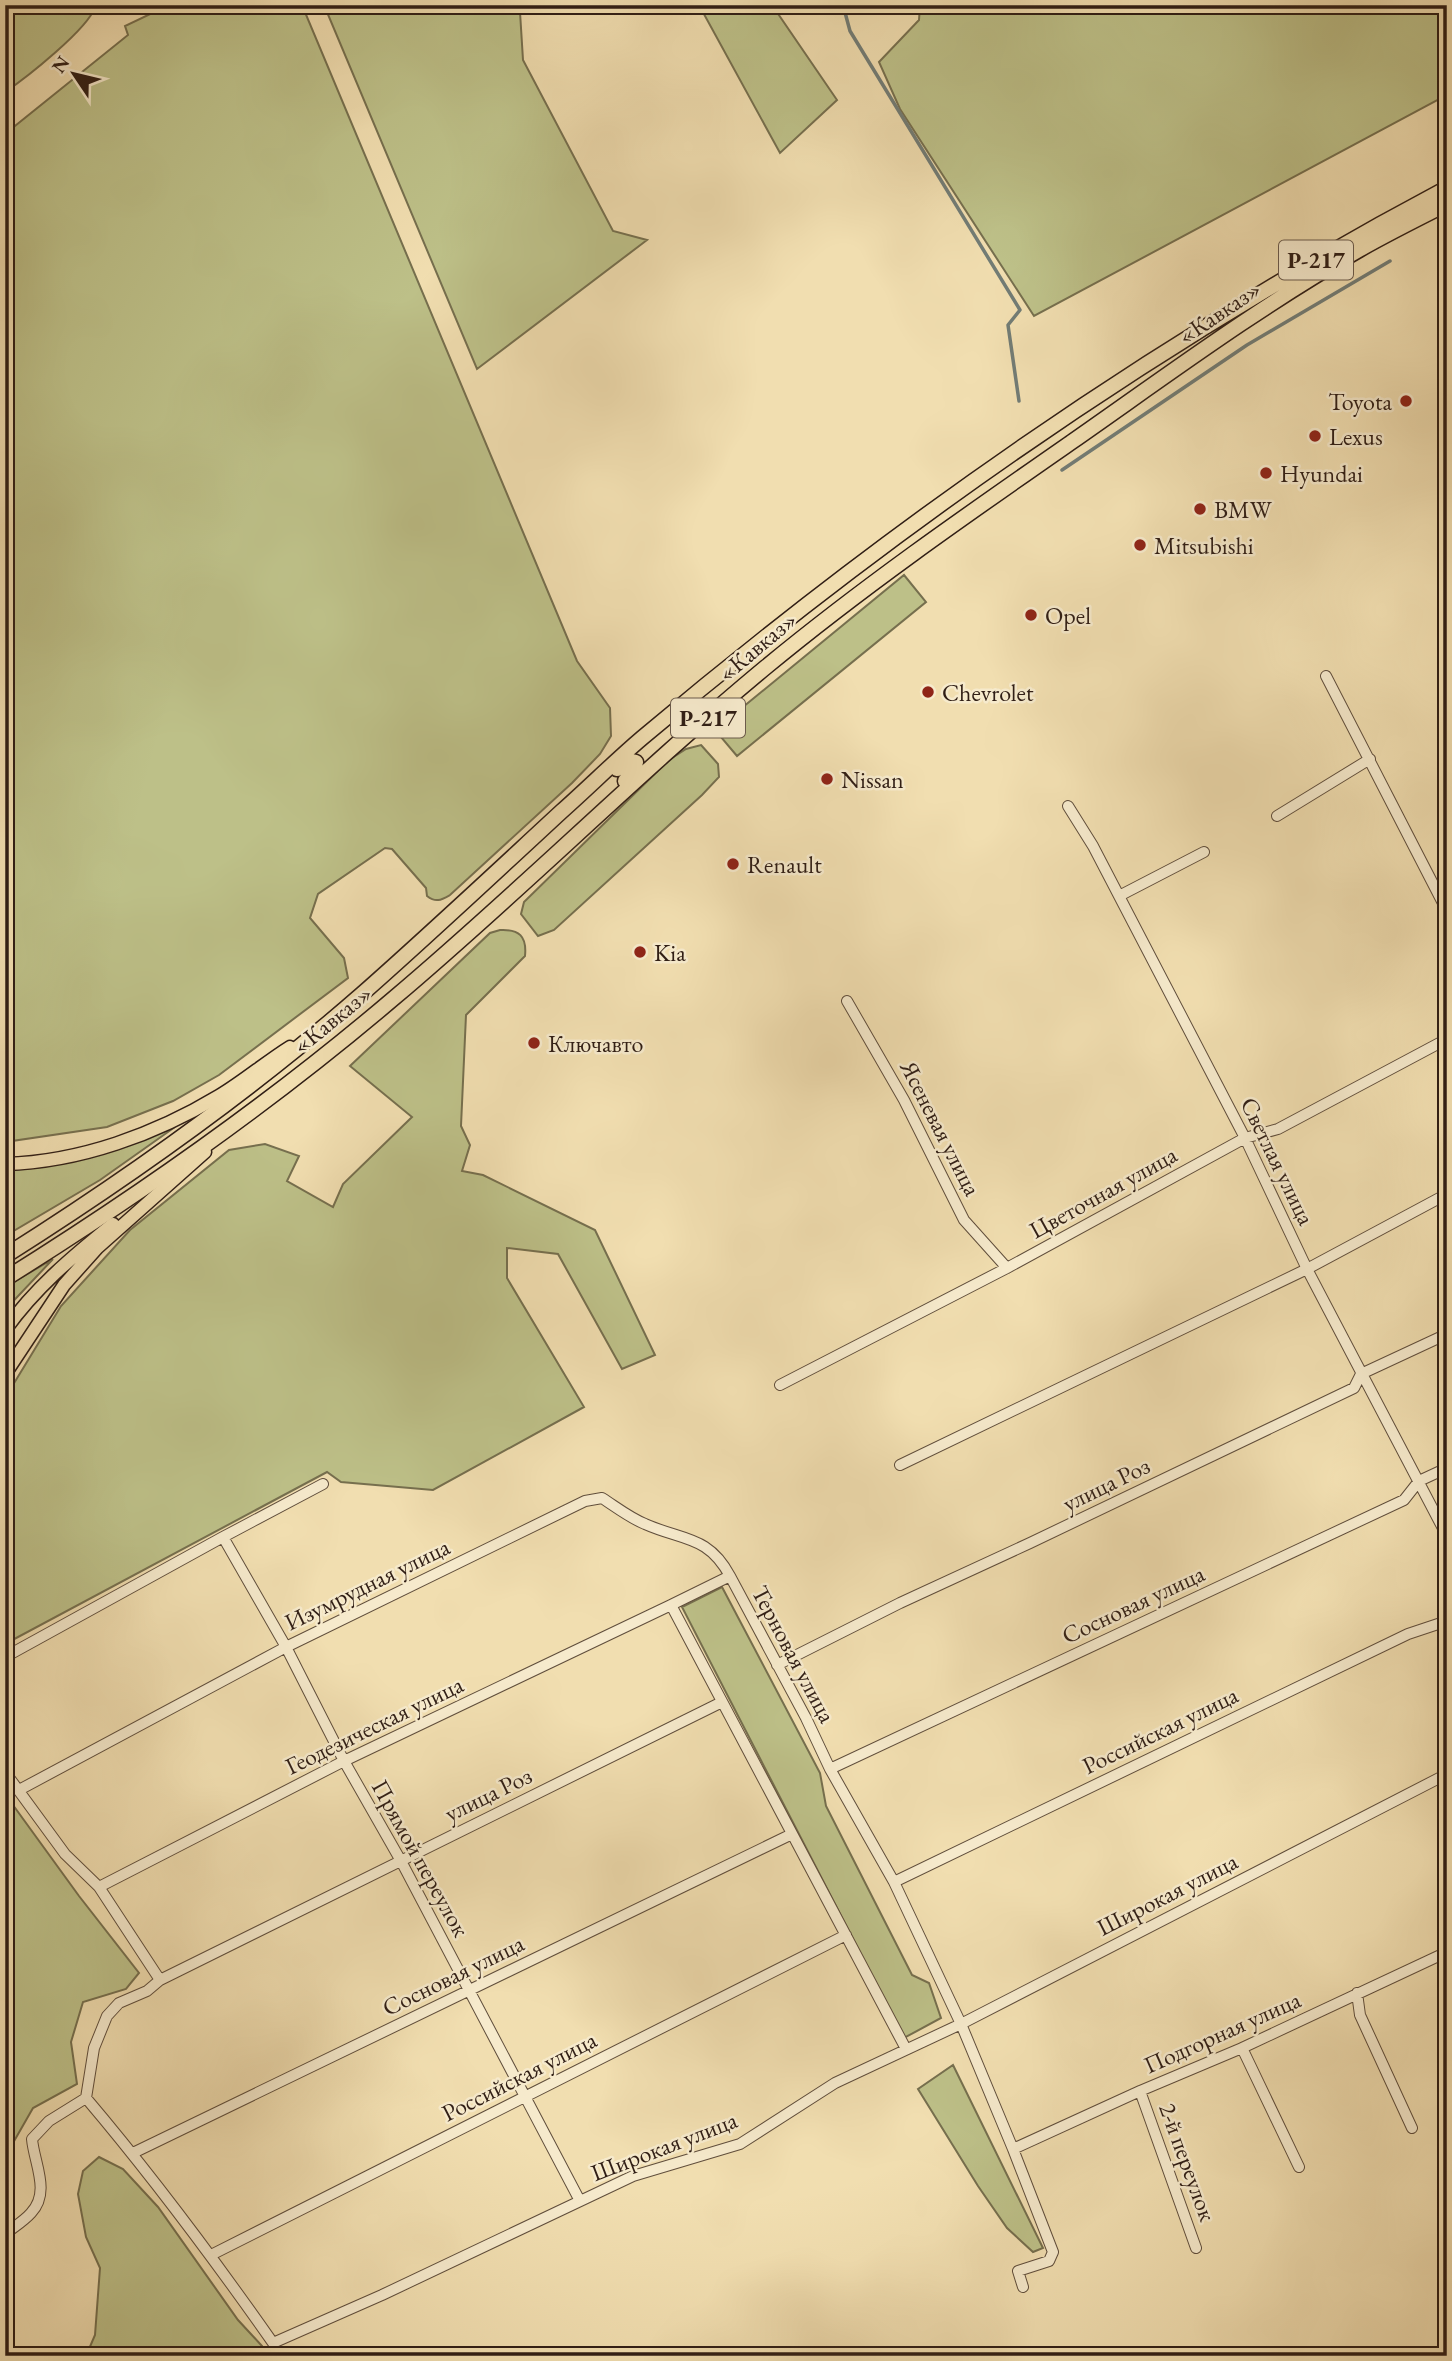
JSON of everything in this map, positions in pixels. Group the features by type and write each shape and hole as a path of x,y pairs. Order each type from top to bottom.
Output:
{"highway":[{"name":"«Кавказ»","path":"5,1256 179,1138 272,1068 488,880 640,740 812,600 926,515 1188,336 1271,285 1447,188"},
{"name":"«Кавказ»","path":"5,1279 230,1129 340,1043 397,996 762,670 908,556 1186,361 1293,290 1360,249 1447,204"},
{"path":"735,663 710,690 673,720 673,729 679,731 685,728 747,678 762,670"},
{"path":"488,880 518,859 624,763 634,760 637,765 630,776 584,819 564,845"}],"main road":[{"path":"5,1164 54,1159 101,1148 144,1133 221,1095 323,1026"},
{"path":"5,1330 51,1275 230,1129"},
{"path":"5,1374 64,1285 97,1248 230,1129"}],"street":[{"path":"1326,676 1447,911"},
{"path":"1277,816 1370,759"},
{"name":"Светлая улица","path":"1068,806 1093,846 1245,1138 1307,1269 1447,1536"},
{"path":"1119,896 1204,852"},
{"name":"Ясеневая улица","path":"846,1001 905,1100 964,1220 1007,1268"},
{"name":"Цветочная улица","path":"780,1385 1007,1268 1245,1138 1278,1129 1447,1039"},
{"path":"900,1465 1307,1269 1447,1194"},
{"name":"улица Роз","path":"777,1665 900,1603 1030,1544 1354,1388 1361,1374 1447,1334"},
{"name":"Сосновая улица","path":"830,1769 1404,1500 1419,1481 1447,1468"},
{"path":"5,1657 323,1484"},
{"name":"Изумрудная улица","path":"19,1790 286,1647 585,1501 603,1498 643,1524 703,1544 720,1559 730,1576"},
{"name":"Прямой переулок","path":"223,1537 286,1647 344,1761 401,1861 580,2201"},
{"name":"Терновая улица","path":"671,1605 730,1576 806,1718 830,1769 894,1882 961,2024 1053,2252 1049,2261 1017,2271 1023,2287"},
{"path":"671,1605 906,2049"},
{"name":"Геодезическая улица","path":"99,1888 344,1761 671,1605"},
{"name":"Российская улица","path":"894,1882 1408,1634 1447,1621"},
{"name":"улица Роз","path":"86,2098 94,2048 107,2016 120,2003 147,1991 160,1980 722,1702"},
{"path":"5,1772 65,1854 99,1888 160,1980"},
{"name":"Широкая улица","path":"86,2098 133,2153 211,2255 273,2343 382,2295 633,2176 740,2144 835,2082 961,2024 1447,1774"},
{"name":"Сосновая улица","path":"133,2153 792,1834"},
{"name":"Российская улица","path":"211,2255 846,1935"},
{"name":"Подгорная улица","path":"1013,2149 1242,2048 1447,1952"},
{"path":"1357,1993 1360,2015 1412,2128"},
{"path":"1242,2048 1299,2167"},
{"name":"2-й переулок","path":"1140,2091 1196,2248"},
{"path":"5,2234 33,2212 41,2195 32,2139 49,2121 86,2098"}],"green space":[{"path":"5,5 95,7 69,40 5,92"},
{"path":"169,5 302,5 577,661 610,708 611,736 600,754 572,783 447,897 436,900 427,896 426,888 392,849 385,848 318,894 310,918 344,958 348,978 219,1075 173,1101 107,1127 5,1142 5,1022 12,1018 5,1020 5,134 128,35 125,26"},
{"path":"324,5 527,5 520,12 523,60 613,231 647,240 477,369"},
{"path":"699,5 772,5 837,100 780,153"},
{"path":"920,5 1447,5 1447,95 1034,316 900,109 879,62 919,20"},
{"path":"904,575 926,602 737,756 715,730"},
{"path":"701,745 718,764 719,777 554,930 538,936 521,914 524,902 669,760 686,749"},
{"path":"500,930 520,935 525,943 525,956 466,1015 461,1126 470,1145 462,1171 483,1175 595,1230 655,1355 622,1369 558,1254 507,1248 507,1278 584,1407 433,1490 341,1482 327,1472 5,1644 5,1398 61,1306 130,1230 229,1150 265,1144 299,1156 287,1181 333,1207 343,1184 412,1117 350,1066 490,933"},
{"path":"175,1127 100,1180 5,1236 5,1170 70,1161"},
{"path":"53,1259 5,1310 5,1287"},
{"path":"722,1587 820,1773 826,1806 912,1975 929,1983 941,2018 904,2038 682,1607"},
{"path":"5,1794 139,1973 126,1989 83,2002 71,2042 77,2084 33,2108 5,2157"},
{"path":"953,2065 1043,2248 1033,2252 1007,2228 918,2089"},
{"path":"99,2157 123,2169 158,2207 238,2320 262,2346 265,2356 86,2356 95,2335 100,2268 86,2237 78,2194 83,2171"}],"waterway":[{"path":"843,5 850,31 1020,310 1008,325 1019,401"},
{"path":"1062,470 1247,345 1390,261"}],"place":[{"name":"Toyota","path":"1406,401"},
{"name":"Lexus","path":"1315,436"},
{"name":"Hyundai","path":"1266,473"},
{"name":"BMW","path":"1200,509"},
{"name":"Mitsubishi","path":"1140,545"},
{"name":"Opel","path":"1031,615"},
{"name":"Chevrolet","path":"928,692"},
{"name":"Nissan","path":"827,779"},
{"name":"Renault","path":"733,864"},
{"name":"Kia","path":"640,952"},
{"name":"Ключавто","path":"534,1043"}]}
